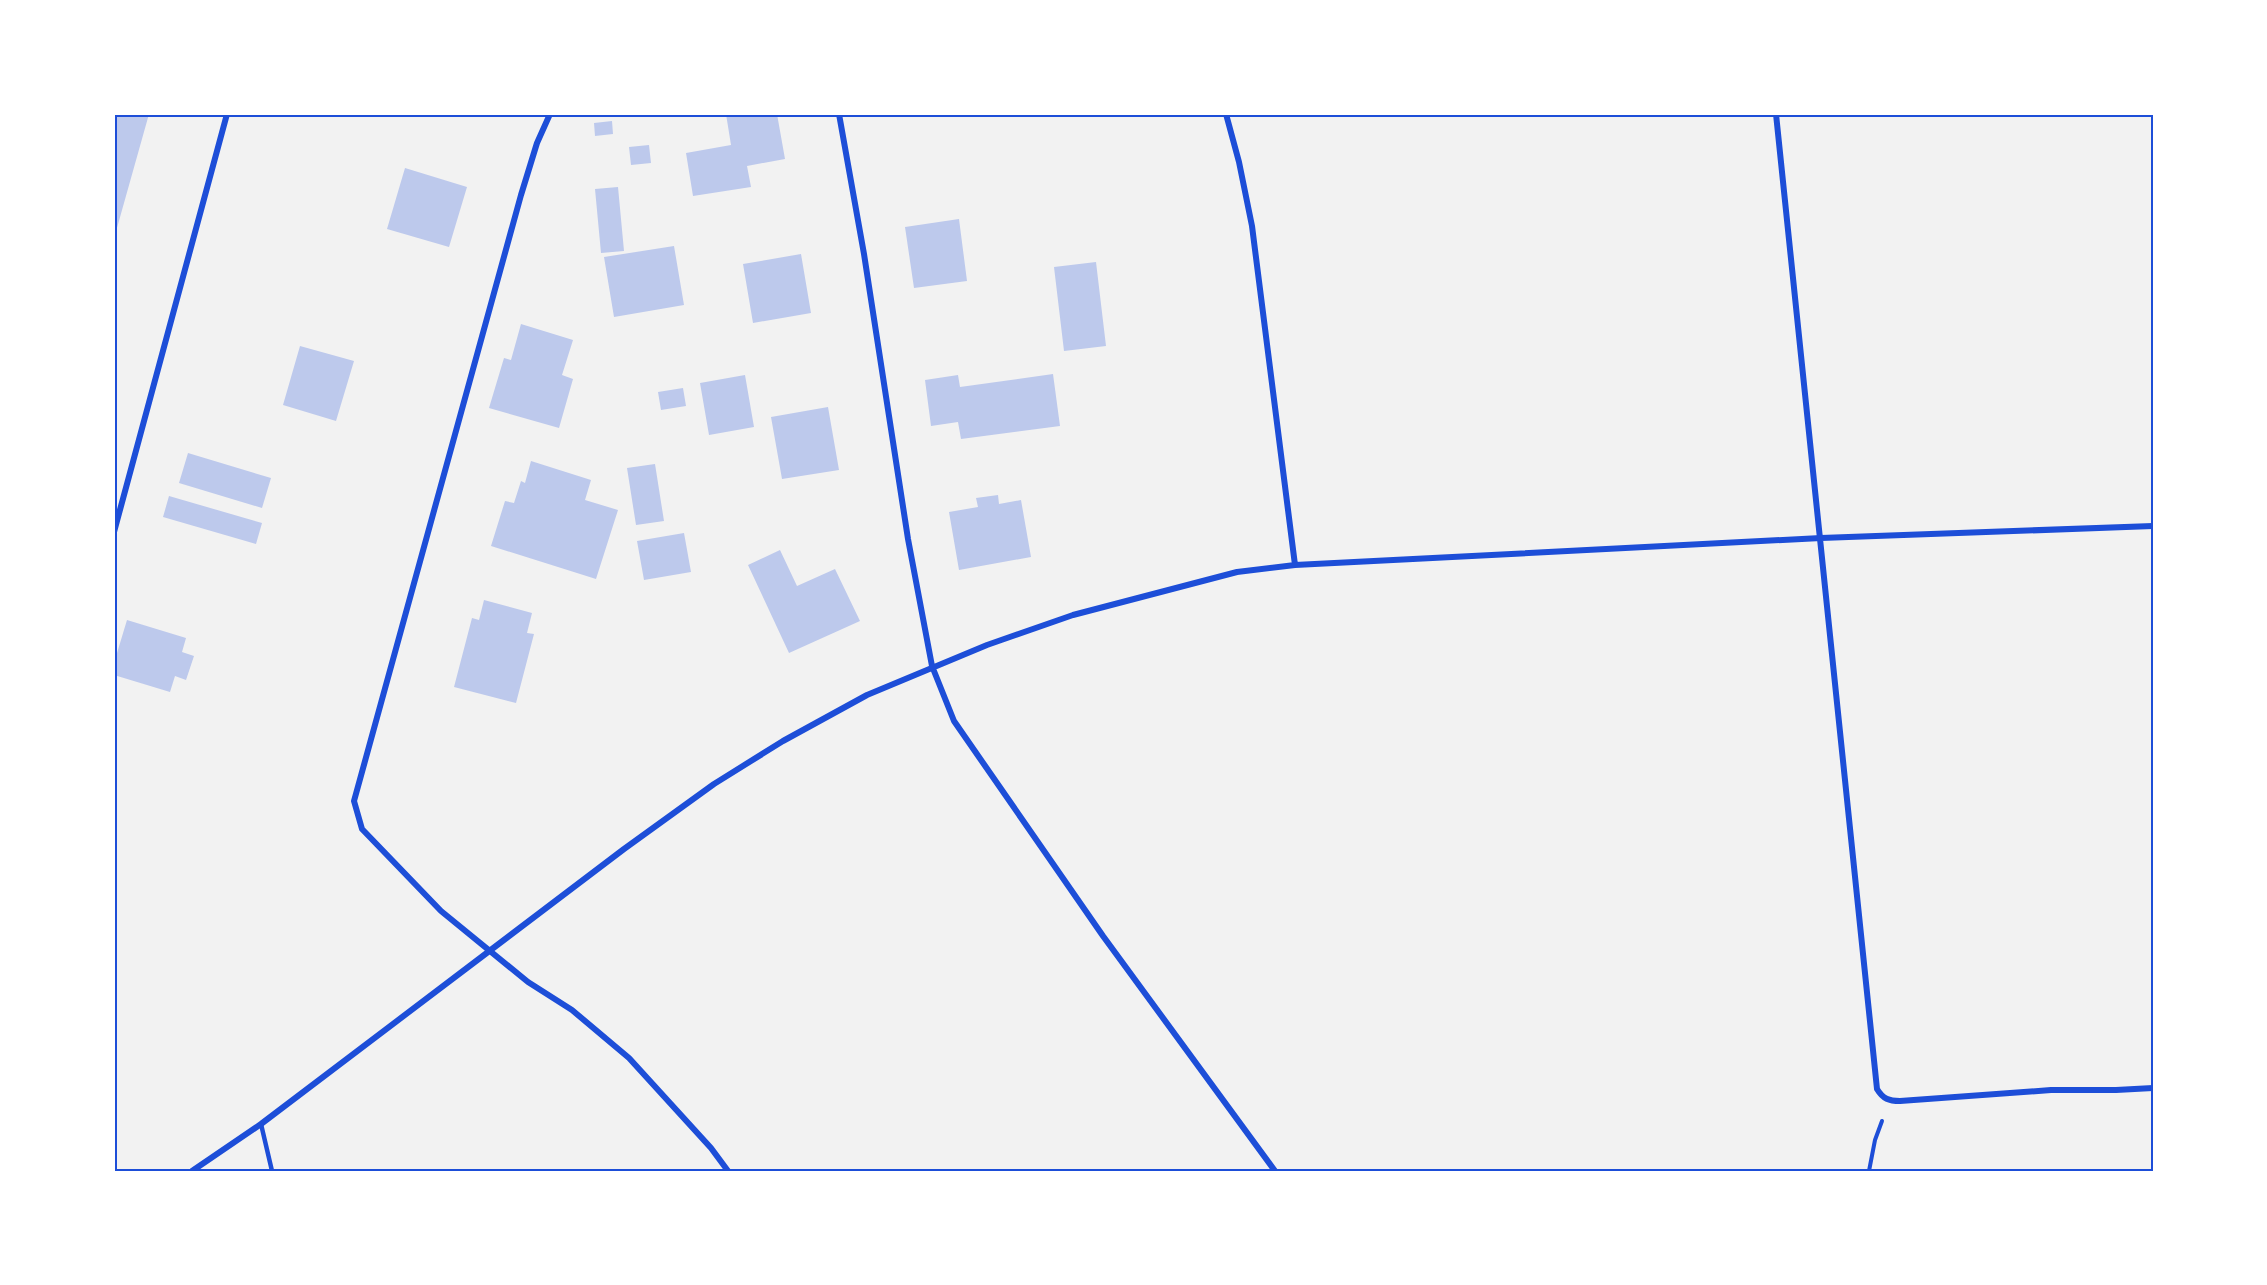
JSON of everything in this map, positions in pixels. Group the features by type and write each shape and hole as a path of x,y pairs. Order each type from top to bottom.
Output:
{"street":[{"path":"114,532 227,114"},
{"path":"550,114 537,143 521,195 354,801 362,829 441,911 528,982 572,1010 629,1058 711,1148 728,1171"},
{"path":"839,114 864,254 908,539 932,666 954,721 1103,936 1275,1171"},
{"path":"1226,114 1239,162 1252,226 1295,565"},
{"path":"1776,114 1877,1089 1888,1101 2051,1090 2153,1088"},
{"path":"192,1171 261,1124 624,849 714,784 783,741 867,695 932,666 1074,615 1238,572 1295,565 1821,538 2153,526"}],"lane":[{"path":"261,1124 272,1171"}],"path":[{"path":"1869,1171 1875,1140 1888,1101"}],"building":[{"path":"114,114 149,114 115,235 114,235"},
{"path":"726,114 777,114 785,159 747,166 751,187 693,196 686,153 731,145"},
{"path":"612,121 613,134 595,136 594,123"},
{"path":"649,145 651,163 631,165 629,147"},
{"path":"405,168 467,187 449,247 387,229"},
{"path":"618,187 624,251 601,253 595,189"},
{"path":"959,219 967,281 914,288 905,227"},
{"path":"674,246 684,305 614,317 604,257"},
{"path":"801,254 811,313 753,323 743,264"},
{"path":"1096,262 1106,346 1064,351 1054,267"},
{"path":"521,324 573,340 562,375 573,379 559,428 489,408 504,358 511,360"},
{"path":"300,346 354,361 336,421 283,405"},
{"path":"1053,374 1060,426 961,439 958,422 931,426 925,380 958,375 960,387"},
{"path":"745,375 754,427 709,435 700,383"},
{"path":"683,388 686,406 661,410 658,392"},
{"path":"828,407 839,470 782,479 771,417"},
{"path":"188,453 271,478 262,508 179,483"},
{"path":"531,461 591,480 585,500 618,510 596,579 491,546 505,501 514,503 521,481 525,483"},
{"path":"655,464 664,521 636,525 627,468"},
{"path":"998,495 999,504 1021,500 1031,557 959,570 949,512 978,507 976,498"},
{"path":"169,496 262,523 256,544 163,517"},
{"path":"684,533 691,572 644,580 637,541"},
{"path":"780,550 797,586 835,569 860,621 789,653 748,565"},
{"path":"484,600 532,613 527,633 534,634 516,703 454,687 472,618 479,620"},
{"path":"127,620 186,638 182,652 194,656 186,680 175,676 170,692 114,675 114,663"}]}
